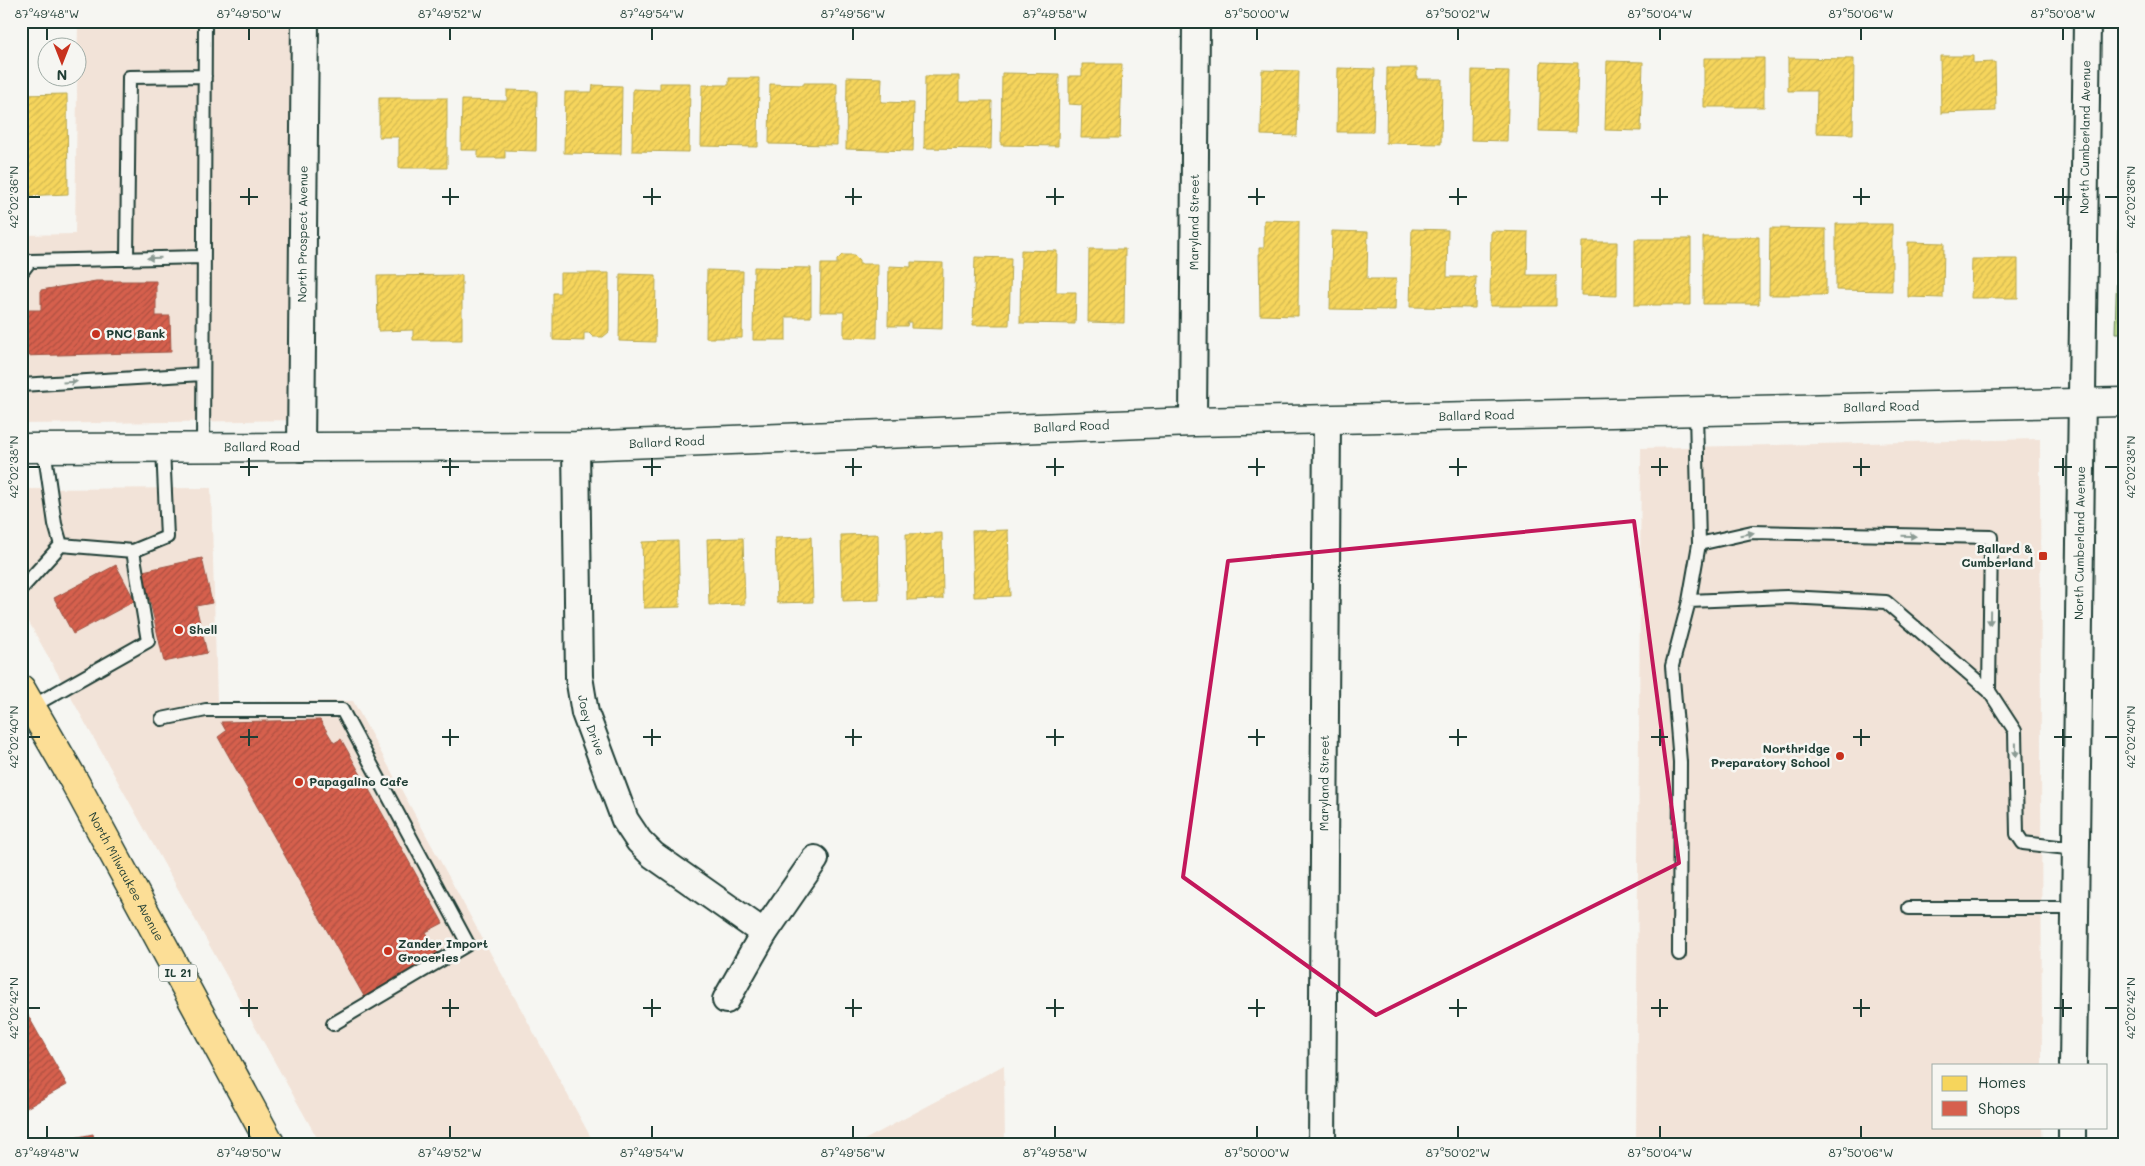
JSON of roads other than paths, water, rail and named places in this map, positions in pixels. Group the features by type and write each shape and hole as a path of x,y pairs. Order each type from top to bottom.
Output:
{"main road":[{"name":"North Milwaukee Avenue","path":"26,698 272,1145"}],"street":[{"name":"North Prospect Avenue","path":"301,448 306,21"},
{"name":"Maryland Street","path":"1193,422 1196,21"},
{"name":"North Cumberland Avenue","path":"2073,1064 2087,21"},
{"name":"Ballard Road","path":"32,448 576,446 1193,422 2124,402"},
{"name":"Maryland Street","path":"1322,1145 1327,419"},
{"name":"Joey Drive","path":"576,446 579,677 585,713 625,820 639,841 653,855 764,933"},
{"path":"726,1000 764,933 815,859"},
{"path":"2072,1128 2072,1145"}],"lane":[{"path":"202,448 205,21"},
{"path":"127,259 129,77 205,76"},
{"path":"21,274 30,261 203,257"},
{"path":"21,385 202,374"},
{"path":"1679,954 1680,762 1672,666 1689,602 1699,544 1696,412"},
{"path":"32,448 61,546"},
{"path":"61,546 132,551 167,537 163,448"},
{"path":"1699,544 1752,532 1991,537 1989,691"},
{"path":"21,589 61,546"},
{"path":"26,698 148,641 132,551"},
{"path":"1689,602 1787,597 1886,602 1989,691 2015,731 2019,838 2023,843 2076,849"},
{"path":"162,719 206,710 342,710 468,944 333,1024"},
{"path":"1909,908 2075,908"}],"place":[{"name":"PNC Bank","path":"96,334"},
{"name":"Ballard & Cumberland","path":"2043,556"},
{"name":"Shell","path":"179,630"},
{"name":"Northridge Preparatory School","path":"1840,756"},
{"name":"Papagalino Cafe","path":"299,782"},
{"name":"Zander Import Groceries","path":"388,951"}]}
